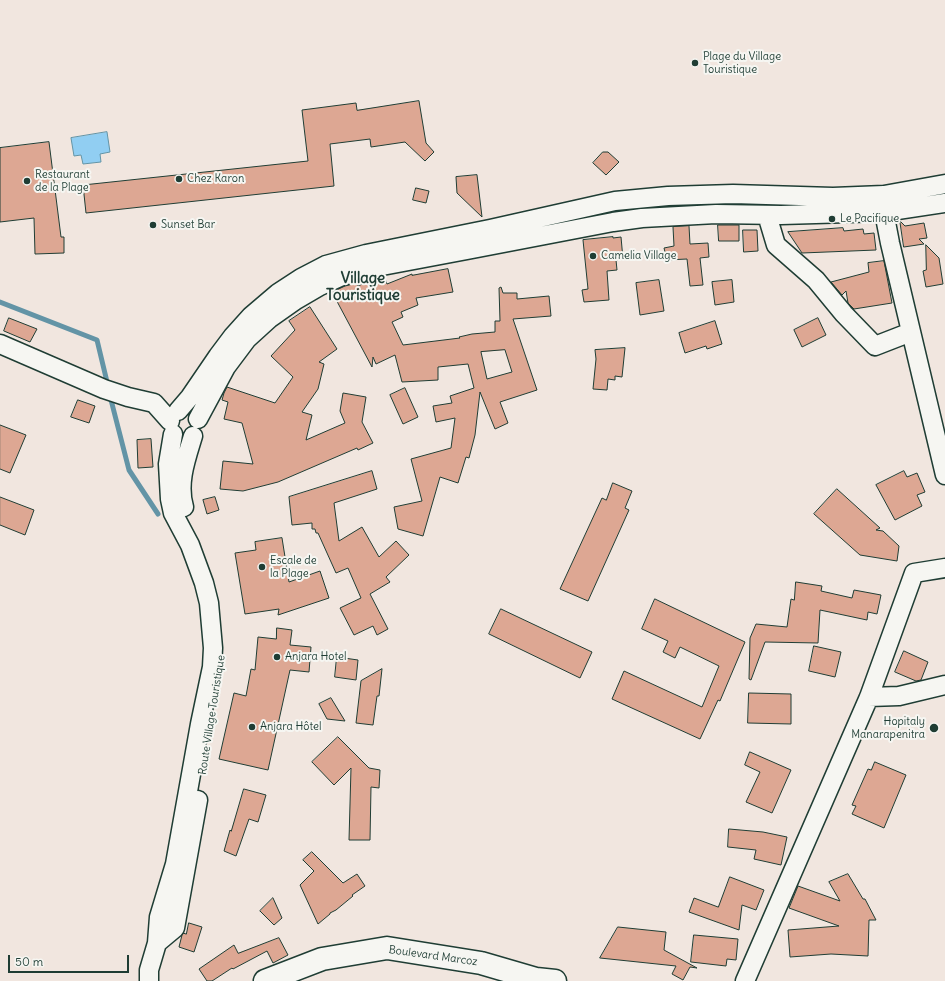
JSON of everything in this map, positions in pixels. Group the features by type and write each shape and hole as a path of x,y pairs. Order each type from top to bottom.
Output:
{"main road":[{"name":"Boulevard Marcoz","path":"265,981 322,959 387,948 481,962 543,980"}],"street":[{"path":"174,422 230,341 251,316 278,293 301,278 326,265 366,254 615,202 668,196 733,194 833,197 884,204 945,184"},
{"path":"0,344 104,389 128,397 154,403 174,422 181,439 185,439 193,436 198,429 198,419 226,367 247,339 269,319 296,300 320,286 342,276 382,266 613,222 642,218 716,214 767,215 884,204 945,203"},
{"path":"884,204 890,243 945,475"},
{"path":"767,215 776,245 816,280 844,314 875,346 911,332"},
{"path":"174,422 187,411 191,412 198,419"},
{"name":"Route Village Touristique","path":"149,981 149,970 157,943 159,918 175,864 200,724 212,667 213,648 209,602 204,583 190,545 173,513 170,499 168,464 174,422"},
{"name":"Route Village Touristique","path":"157,943 175,928 222,660 221,624 213,579 186,515 181,490 183,466 193,436"},
{"path":"745,981 869,697 914,573 945,568"},
{"path":"869,697 899,696 945,685"}],"water":[{"path":"107,132 110,152 100,154 101,162 83,164 81,155 74,156 71,138"}],"building":[{"path":"419,101 426,143 434,152 425,161 405,142 371,147 370,139 330,144 334,186 86,213 83,185 308,161 302,110 356,103 357,110"},
{"name":"Restaurant de la Plage","path":"49,142 61,237 64,237 64,253 35,254 34,218 0,222 0,148"},
{"path":"603,152 608,152 619,162 606,175 593,163"},
{"path":"477,175 482,217 457,193 456,177"},
{"path":"416,188 429,191 426,203 413,200"},
{"path":"900,221 905,226 924,223 927,238 919,239 924,244 904,247"},
{"path":"718,225 739,225 739,241 719,241"},
{"path":"689,226 690,244 708,243 709,257 700,258 703,285 690,286 687,259 667,260 664,248 674,246 673,227"},
{"path":"843,228 844,231 863,229 864,234 874,233 876,250 802,253 788,232"},
{"path":"743,230 757,230 758,251 744,252"},
{"path":"621,237 623,259 616,260 617,270 607,271 609,300 584,302 582,290 588,289 583,240"},
{"path":"926,245 939,258 943,284 926,287 923,271 926,270"},
{"path":"884,261 892,303 854,309 848,303 846,291 842,295 831,282 869,272 868,263"},
{"path":"448,269 453,292 416,298 418,305 401,312 403,317 392,322 403,345 460,338 459,337 472,334 495,332 495,321 500,321 499,288 501,287 503,293 517,293 517,299 549,296 551,316 513,319 537,390 500,402 508,423 495,429 480,392 475,435 469,458 466,457 458,483 440,477 423,536 398,529 394,507 422,501 411,459 451,448 455,418 436,422 433,406 452,403 450,396 474,388 468,364 438,367 438,380 402,382 395,355 376,364 373,357 372,367 332,292 345,286 357,283 358,286 384,276 387,284 412,275","holes":["505,350 512,372 487,379 481,352"]},
{"path":"659,280 664,311 640,315 636,283"},
{"path":"732,280 734,302 715,305 712,282"},
{"path":"310,307 337,349 319,362 324,364 318,389 302,412 312,415 306,440 345,423 340,411 343,393 366,397 362,422 373,443 358,450 357,448 278,482 243,491 220,489 223,461 253,464 242,423 224,419 228,402 222,400 224,393 227,387 275,403 293,377 271,356 295,330 289,321"},
{"path":"9,318 37,329 30,342 4,331"},
{"path":"818,318 826,335 802,347 794,330"},
{"path":"715,321 722,344 707,349 706,346 685,353 679,333"},
{"path":"625,348 622,377 615,376 615,380 608,379 607,390 593,389 596,359 595,350"},
{"path":"405,388 418,417 403,424 390,395"},
{"path":"78,400 95,406 89,423 71,417"},
{"path":"0,425 26,435 10,473 0,469"},
{"path":"151,439 153,467 138,468 137,440"},
{"path":"372,471 377,489 334,503 339,541 362,527 379,557 396,541 409,555 386,577 390,582 370,594 388,629 377,635 373,626 354,635 340,608 361,598 348,568 336,573 318,533 316,533 315,529 312,529 312,523 292,525 289,497"},
{"path":"904,471 907,477 917,473 925,492 917,495 922,506 895,520 876,485"},
{"path":"613,483 632,491 625,508 629,510 588,601 560,589 602,498 606,500"},
{"path":"837,489 880,528 876,530 883,531 899,546 897,561 860,555 814,514"},
{"path":"0,497 34,510 25,535 0,525"},
{"path":"215,497 219,510 207,514 203,500"},
{"name":"Escale de la Plage","path":"282,538 289,582 320,571 329,598 278,615 279,609 245,614 235,553 256,550 255,542"},
{"path":"796,582 822,586 821,591 852,598 854,590 881,595 877,614 868,612 867,620 820,610 818,643 765,642 751,680 749,679 750,638 756,624 787,627 791,599 794,600"},
{"path":"655,599 745,642 720,701 718,700 700,739 612,699 624,671 702,707 719,666 680,647 675,658 663,652 668,641 642,629"},
{"path":"501,609 592,652 580,678 489,634"},
{"name":"Anjara Hôtel","path":"277,628 292,630 290,645 311,647 309,672 290,670 268,770 219,759 234,693 246,696 251,669 255,670 258,637 276,639"},
{"path":"814,646 841,652 835,677 809,671"},
{"path":"904,651 928,662 921,680 916,681 895,672"},
{"path":"337,657 358,660 356,680 335,677"},
{"path":"382,669 379,696 377,696 373,725 356,723 361,681"},
{"path":"749,693 791,694 791,724 748,723"},
{"path":"331,698 345,721 327,719 319,704"},
{"path":"338,737 369,768 380,770 379,788 371,787 370,840 349,840 351,768 334,785 312,762"},
{"path":"750,752 791,770 772,813 746,802 760,772 745,765"},
{"path":"875,762 906,775 884,828 852,814 856,806 852,805 868,769 871,770"},
{"path":"244,789 266,795 258,822 249,819 236,856 224,851"},
{"path":"729,829 763,832 787,837 781,865 754,859 756,850 728,847"},
{"path":"312,852 343,883 357,874 365,886 318,924 300,885 314,871 303,860"},
{"path":"848,874 863,899 865,899 876,920 869,920 868,956 831,954 790,957 788,930 839,926 789,908 798,886 840,901 829,882"},
{"path":"730,877 764,890 756,910 742,905 739,930 689,912 694,898 718,907"},
{"path":"273,898 282,918 274,925 260,911"},
{"path":"189,923 202,927 194,952 179,947 182,935 183,933 186,934"},
{"path":"618,927 666,932 664,950 697,968 690,967 683,980 672,974 676,966 600,958"},
{"path":"694,935 738,939 736,960 727,959 726,966 691,962"},
{"path":"279,938 288,955 273,963 267,951 233,969 232,968 212,981 207,981 199,969 234,945 238,953"}],"waterway":[{"path":"0,302 97,340 108,386"},
{"path":"110,396 129,470 158,514"}],"place":[{"name":"Plage du Village Touristique","path":"695,63"},
{"name":"Chez Karon","path":"179,179"},
{"name":"Restaurant de la Plage","path":"27,181"},
{"name":"Le Pacifique","path":"832,219"},
{"name":"Sunset Bar","path":"153,225"},
{"name":"Camelia Village","path":"593,256"},
{"name":"Escale de la Plage","path":"262,567"},
{"name":"Anjara Hotel","path":"277,657"},
{"name":"Anjara Hôtel","path":"252,727"},
{"name":"Hopitaly Manarapenitra","path":"934,728"}],"district":[{"name":"Village Touristique","path":"363,288"}]}
